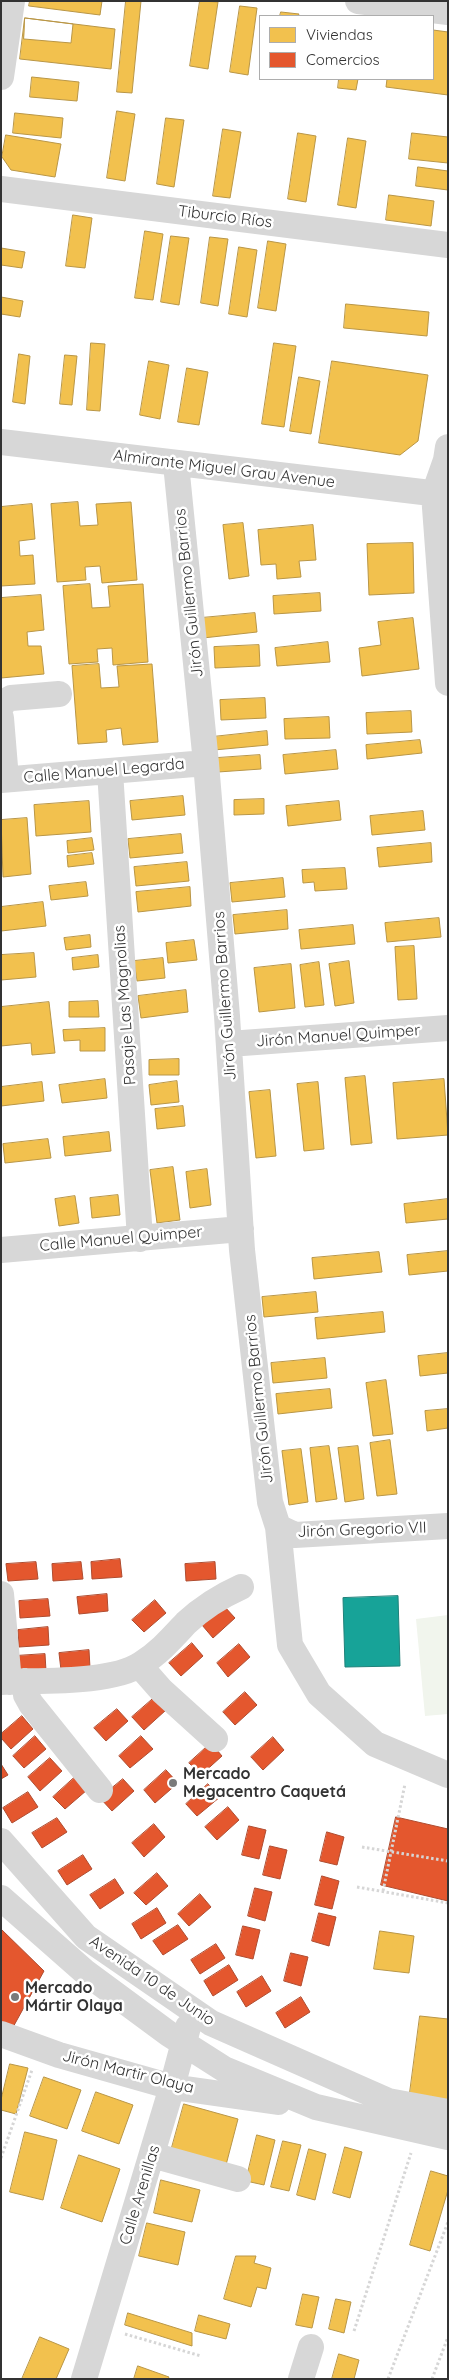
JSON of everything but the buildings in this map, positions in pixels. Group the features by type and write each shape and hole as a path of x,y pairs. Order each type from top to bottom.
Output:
{"street":[{"path":"1,77 12,1"},
{"path":"358,1 448,12"},
{"name":"Tiburcio Ríos","path":"1,189 448,245"},
{"name":"Almirante Miguel Grau Avenue","path":"1,442 441,495"},
{"path":"448,447 441,495 448,683"},
{"name":"Jirón Guillermo Barrios","path":"176,464 206,763 229,1044 241,1228 270,1502 278,1527 290,1645 319,1694 375,1744 448,1775"},
{"path":"1,707 2,703 11,698 59,694"},
{"path":"1,718 3,779"},
{"name":"Calle Manuel Legarda","path":"3,779 206,763"},
{"name":"Pasaje Las Magnolias","path":"110,771 140,1239"},
{"name":"Jirón Manuel Quimper","path":"229,1044 448,1028"},
{"name":"Calle Manuel Quimper","path":"1,1250 140,1239 241,1228"},
{"name":"Jirón Gregorio VII","path":"278,1527 295,1535 448,1526"},
{"path":"12,1682 93,1678 112,1675 140,1666 162,1649 200,1611 240,1587"},
{"path":"1,1594 12,1682 26,1696 100,1790"},
{"path":"140,1666 162,1690 215,1739"},
{"name":"Avenida 10 de Junio","path":"1,1841 86,1937 212,2023 388,2100 448,2112"},
{"name":"Avenida 10 de Junio","path":"1,1898 85,1972 183,2043 224,2069 316,2107 448,2137"},
{"name":"Calle Arenillas","path":"84,2379 172,2087 192,2010"},
{"name":"Jirón Martir Olaya","path":"1,2034 39,2048 172,2087 316,2107"},
{"path":"152,2155 238,2179"},
{"path":"301,2379 311,2347"}],"path":[{"path":"382,1892 410,1759"},
{"path":"362,1847 448,1861"},
{"path":"357,1886 448,1903"},
{"path":"1,2158 39,2048"},
{"path":"354,2331 418,2131"},
{"path":"388,2379 448,2222"},
{"path":"100,2326 201,2356"},
{"path":"432,2379 448,2337"}],"shaded area":[{"path":"448,1615 448,1714 425,1716 416,1619"}],"place":[{"name":"Mercado Megacentro Caquetá","path":"173,1783"},
{"name":"Mercado Mártir Olaya","path":"15,1997"}]}
